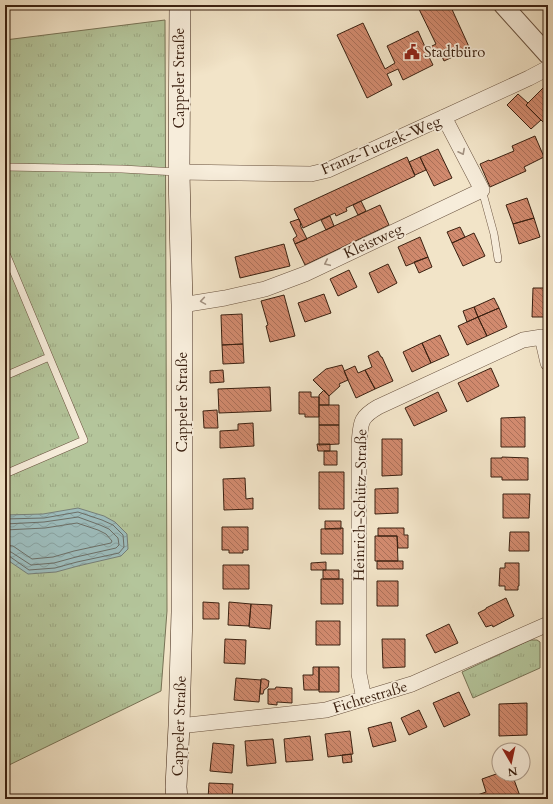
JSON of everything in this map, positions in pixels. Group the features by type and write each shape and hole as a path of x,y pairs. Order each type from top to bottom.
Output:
{"main road":[{"name":"Cappeler Straße","path":"176,799 182,612 182,305 179,172 180,5"}],"street":[{"path":"503,5 548,55"},
{"name":"Franz-Tuczek-Weg","path":"179,172 311,174 328,170 548,68"},
{"path":"444,117 482,190"},
{"name":"Kleistweg","path":"182,305 225,298 265,289 305,274 482,190"},
{"path":"545,337 548,363"},
{"name":"Heinrich-Schütz-Straße","path":"364,699 359,674 359,444 362,421 368,413 378,407 523,340 545,337"},
{"name":"Fichtestraße","path":"179,726 326,710 412,684 548,624"}],"lane":[{"path":"5,167 122,169 179,172"},
{"path":"482,190 494,234 498,259"},
{"path":"5,251 84,440 5,474"},
{"path":"5,376 49,357"}],"green space":[{"path":"165,20 167,611 161,691 5,767 5,40"},
{"path":"530,640 537,640 540,642 540,668 473,698 462,672"}],"water":[{"path":"78,508 104,516 115,522 127,534 128,549 121,556 56,572 28,574 6,559 5,515 43,514"}],"building":[{"name":"Stadtbüro","path":"417,5 450,5 470,49 444,61 439,50 428,55 433,65 403,80 398,69 387,74 392,85 367,98 337,35 363,23 385,69 395,63 387,46 418,31 426,49 436,44"},
{"path":"543,88 548,93 548,127 526,105"},
{"path":"518,94 528,103 526,105 541,120 531,129 507,105"},
{"path":"535,136 544,157 524,167 526,171 490,187 480,164 514,151 512,146"},
{"path":"438,149 452,178 434,186 420,157"},
{"path":"407,157 415,176 346,208 347,211 336,216 335,213 303,228 294,209"},
{"path":"420,157 426,170 415,175 409,162"},
{"path":"527,198 534,218 513,224 506,205"},
{"path":"361,201 366,211 358,215 353,205"},
{"path":"380,205 389,225 305,265 295,244"},
{"path":"330,216 334,226 326,230 321,220"},
{"path":"534,218 540,237 519,244 513,224"},
{"path":"299,219 300,225 307,239 295,244 293,239 297,236 290,222"},
{"path":"460,227 465,237 452,243 447,232"},
{"path":"474,233 485,256 463,266 452,243"},
{"path":"420,237 428,257 406,266 398,247"},
{"path":"284,244 290,266 240,278 235,257"},
{"path":"428,257 432,267 419,273 414,262"},
{"path":"388,264 397,283 378,293 369,273"},
{"path":"349,270 357,287 338,296 330,279"},
{"path":"533,288 545,288 545,295 548,295 548,317 532,317"},
{"path":"324,294 331,313 305,322 298,303"},
{"path":"284,295 295,336 270,342 266,326 268,325 261,301"},
{"path":"494,298 499,308 478,317 474,307"},
{"path":"474,307 478,317 467,322 463,311"},
{"path":"499,308 507,327 487,336 478,317"},
{"path":"242,314 243,344 222,345 221,315"},
{"path":"478,317 487,336 467,345 458,326"},
{"path":"440,335 449,355 431,363 422,343"},
{"path":"422,343 431,363 412,372 403,352"},
{"path":"243,344 244,363 223,364 222,345"},
{"path":"378,351 393,381 375,389 365,370 372,367 368,356"},
{"path":"342,365 348,380 339,384 340,386 329,396 313,380 326,369"},
{"path":"355,366 358,373 365,370 375,389 356,398 344,371"},
{"path":"491,368 499,386 467,402 458,383"},
{"path":"223,370 224,382 210,383 210,371"},
{"path":"270,387 271,411 219,413 218,389"},
{"path":"324,390 329,396 329,405 319,405 319,395"},
{"path":"299,392 311,392 311,397 319,397 319,417 305,417 305,414 299,414"},
{"path":"438,392 447,411 414,426 405,408"},
{"path":"319,405 339,405 339,425 319,425"},
{"path":"217,410 218,428 204,428 203,411"},
{"path":"525,417 525,447 501,447 501,418"},
{"path":"253,423 254,446 220,448 220,431 238,430 238,424"},
{"path":"319,425 339,425 339,444 319,445"},
{"path":"382,439 402,439 402,475 382,476"},
{"path":"317,444 330,444 330,451 318,451"},
{"path":"324,451 337,451 337,465 324,465"},
{"path":"491,458 528,458 528,480 502,480 502,477 491,477"},
{"path":"319,472 344,472 344,509 319,509"},
{"path":"245,478 246,499 253,498 253,509 224,510 223,479"},
{"path":"398,488 398,513 375,514 375,489"},
{"path":"503,494 530,494 529,518 503,518"},
{"path":"325,521 341,521 341,529 325,529"},
{"path":"222,527 248,527 248,550 243,550 243,553 229,553 229,550 222,550"},
{"path":"343,528 343,554 321,554 321,529"},
{"path":"378,528 404,528 404,535 408,535 408,548 398,548 397,536 378,536"},
{"path":"510,532 529,532 529,551 509,551"},
{"path":"375,536 397,536 398,561 375,561"},
{"path":"377,561 403,561 403,569 377,569"},
{"path":"326,562 326,570 311,570 311,563"},
{"path":"505,563 519,563 518,590 505,590 505,586 499,586 500,568 505,568"},
{"path":"223,565 249,565 249,589 223,589"},
{"path":"323,570 339,570 339,579 323,579"},
{"path":"321,579 343,579 343,604 321,604"},
{"path":"377,581 398,581 398,606 377,606"},
{"path":"506,598 514,616 493,627 492,625 486,627 478,613"},
{"path":"203,602 219,603 219,619 203,619"},
{"path":"229,602 251,604 249,626 228,625"},
{"path":"251,604 272,605 270,629 249,627"},
{"path":"316,621 340,621 340,645 316,645"},
{"path":"449,624 458,643 435,653 426,635"},
{"path":"225,639 246,640 245,664 224,663"},
{"path":"382,639 405,639 405,667 383,668"},
{"path":"313,667 319,667 319,690 304,690 303,675 313,675"},
{"path":"319,667 339,667 339,692 319,692"},
{"path":"236,678 261,680 259,702 234,700"},
{"path":"261,679 269,681 268,687 264,690 263,694 260,694"},
{"path":"276,687 292,688 292,703 277,702 277,705 268,704 268,689 275,689"},
{"path":"459,692 470,715 444,727 433,703"},
{"path":"527,703 527,735 499,736 499,704"},
{"path":"419,710 427,727 409,735 401,718"},
{"path":"391,722 396,741 373,747 368,728"},
{"path":"350,731 353,754 328,757 325,734"},
{"path":"310,736 313,760 286,762 284,739"},
{"path":"273,739 276,763 247,766 245,741"},
{"path":"213,743 234,745 232,773 210,771"},
{"path":"351,754 352,762 343,763 342,755"},
{"path":"491,776 491,782 515,782 521,799 466,799 486,792 482,779"},
{"path":"209,783 233,784 232,799 208,799"}],"place":[{"name":"Stadtbüro","path":"412,52"}]}
